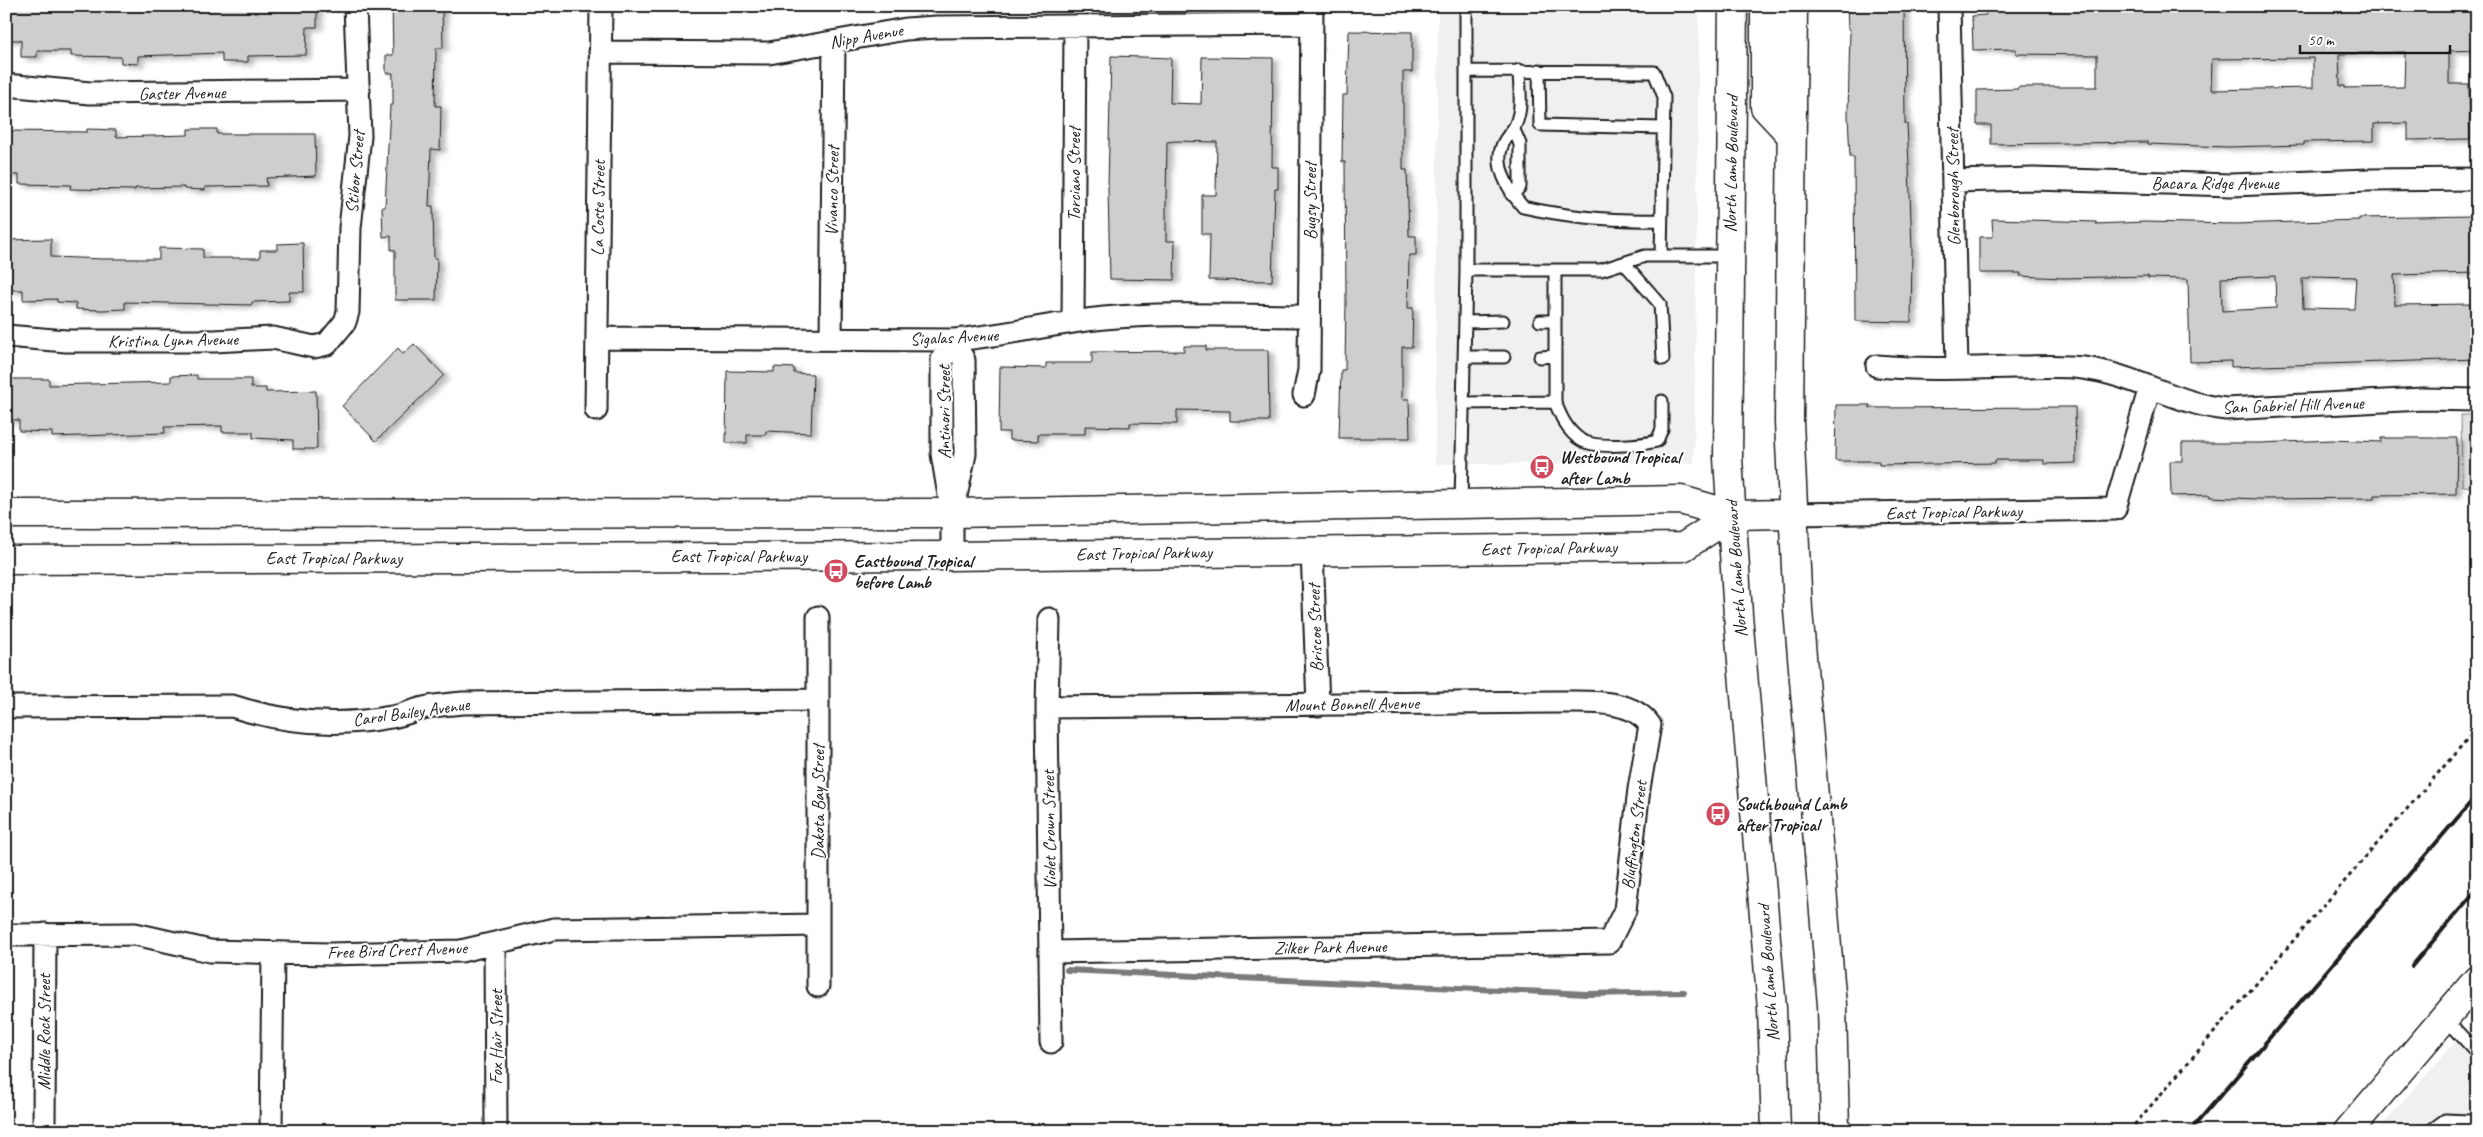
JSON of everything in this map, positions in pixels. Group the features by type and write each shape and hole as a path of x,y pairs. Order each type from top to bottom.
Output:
{"main road":[{"name":"North Lamb Boulevard","path":"1733,6 1728,458 1738,615 1772,1008 1776,1131"},
{"path":"1765,6 1765,107 1792,136"},
{"path":"1793,6 1789,422 1798,610 1832,1005 1835,1131"},
{"name":"East Tropical Parkway","path":"6,514 952,513 1681,500 1732,515 1793,514"},
{"name":"East Tropical Parkway","path":"6,560 952,556 1683,546 1732,515"},
{"path":"2348,1131 2477,980"}],"street":[{"name":"Stibor Street","path":"335,335 345,322 348,312 350,228 360,136 355,6"},
{"name":"La Coste Street","path":"596,410 600,6"},
{"name":"Glenborough Street","path":"1949,6 1957,368"},
{"name":"Nipp Avenue","path":"600,52 769,53 906,28 1076,26 1312,15"},
{"name":"Bugsy Street","path":"1304,396 1309,370 1312,15"},
{"name":"Torciano Street","path":"1073,322 1076,26"},
{"name":"Vivanco Street","path":"831,339 834,42"},
{"name":"Gaster Avenue","path":"6,85 90,93 359,90"},
{"name":"Bacara Ridge Avenue","path":"1953,181 2043,179 2231,185 2369,180 2477,179"},
{"name":"Sigalas Avenue","path":"596,338 954,340 990,337 1073,322 1124,316 1309,316"},
{"name":"Kristina Lynn Avenue","path":"6,336 66,341 214,341 273,338 314,347 327,344 335,335"},
{"name":"Antinori Street","path":"952,556 952,513 964,454 964,360 954,340"},
{"name":"San Gabriel Hill Avenue","path":"1877,366 1911,369 2058,365 2084,368 2109,373 2203,407 2226,409 2423,399 2477,400"},
{"name":"East Tropical Parkway","path":"1793,514 2115,509 2150,387"},
{"name":"Briscoe Street","path":"1312,550 1318,705"},
{"name":"Dakota Bay Street","path":"818,617 818,986"},
{"name":"Violet Crown Street","path":"1049,619 1047,707 1051,1042"},
{"name":"Carol Bailey Avenue","path":"6,707 232,706 279,718 331,723 393,717 428,707 463,703 818,700"},
{"name":"Mount Bonnell Avenue","path":"1047,707 1556,702 1604,704 1630,708 1643,716 1650,725"},
{"name":"Bluffington Street","path":"1609,942 1625,910 1639,789 1650,725"},
{"name":"Free Bird Crest Avenue","path":"6,935 135,934 210,951 440,952 462,951 554,930 818,925"},
{"name":"Middle Rock Street","path":"44,1131 45,934"},
{"name":"Zilker Park Avenue","path":"1051,952 1609,942"},
{"name":"Fox Hair Street","path":"495,943 496,1131"},
{"path":"271,1131 273,952"}],"lane":[{"path":"1461,503 1466,270 1466,6"},
{"path":"1519,70 1520,111 1514,130 1505,140 1501,158 1505,183 1512,195 1523,207 1542,211 1631,220 1661,220"},
{"path":"1539,70 1540,125 1663,128"},
{"path":"1466,71 1654,72 1664,97 1661,256"},
{"path":"1512,195 1520,187 1520,144 1514,130"},
{"path":"1466,270 1601,270 1645,256 1730,256"},
{"path":"1624,263 1660,304 1663,359"},
{"path":"1555,270 1555,402 1563,423 1582,441 1600,444 1642,444 1657,441 1662,429 1662,401"},
{"path":"1465,322 1502,321"},
{"path":"1540,321 1555,321"},
{"path":"1540,357 1555,356"},
{"path":"1464,357 1504,357"},
{"path":"1463,403 1555,402"},
{"path":"2445,1018 2477,1053"},
{"path":"2430,1131 2445,1120 2469,1121 2477,1128"}],"path":[{"path":"2129,1131 2477,728"}],"shaded area":[{"path":"1438,6 1699,6 1694,463 1435,464"},
{"path":"2461,415 2477,415 2477,487 2462,486"},
{"path":"2477,1017 2477,1131 2377,1131"}],"building":[{"path":"317,6 317,27 307,27 306,55 248,56 248,62 222,62 222,53 138,56 138,64 121,63 121,57 71,56 71,51 37,51 37,57 21,57 21,40 6,40 6,7"},
{"path":"392,6 442,6 443,48 436,48 435,106 441,106 440,150 431,149 429,206 433,206 434,258 437,258 436,300 395,300 395,250 391,250 391,236 383,237 382,207 385,207 390,105 393,105 393,73 386,73 386,55 393,55"},
{"path":"1847,6 1904,6 1905,124 1907,124 1912,249 1911,322 1855,321 1854,157 1850,157 1848,115 1850,29 1848,29"},
{"path":"1985,6 2477,6 2477,50 2449,51 2449,84 2469,84 2470,139 2408,140 2408,123 2374,124 2374,141 2304,142 2304,145 2227,147 2148,144 2148,142 1991,144 1991,125 1977,125 1977,90 2018,89 2018,87 2097,87 2097,55 2016,54 2016,49 1973,50 1972,16 1986,15","holes":["2405,52 2404,87 2345,88 2345,86 2340,86 2339,54","2313,58 2313,88 2211,90 2212,59"]},
{"path":"1349,31 1412,32 1412,72 1403,72 1403,170 1407,170 1409,236 1416,236 1416,255 1409,255 1408,308 1413,308 1412,347 1402,347 1402,399 1409,399 1410,438 1339,438 1341,370 1345,370 1346,299 1345,162 1342,162 1343,95 1347,95"},
{"path":"1111,56 1171,58 1170,103 1201,104 1202,57 1273,58 1272,167 1278,167 1278,189 1275,189 1272,281 1209,280 1210,234 1202,234 1202,195 1216,195 1217,142 1175,141 1167,142 1166,196 1166,241 1175,241 1174,280 1110,279 1108,187"},
{"path":"87,129 116,130 116,137 188,135 188,129 217,129 217,134 315,134 316,176 266,178 267,186 205,187 205,190 184,189 184,187 135,188 135,190 70,189 71,185 19,184 19,175 6,175 6,131 87,132"},
{"path":"2475,216 2476,273 2394,275 2395,305 2475,304 2476,359 2231,367 2231,361 2190,362 2188,279 2148,278 2148,276 2063,278 2020,276 2021,273 1979,273 1979,237 1993,237 1992,219 2096,222 2096,224 2144,222 2235,224 2359,220 2359,218","holes":["2275,276 2276,308 2222,311 2221,278","2309,276 2356,277 2354,309 2303,308 2302,278 2309,278"]},
{"path":"51,239 51,257 103,259 159,259 159,248 203,249 203,258 260,258 260,250 277,250 277,244 303,243 304,292 289,292 289,301 252,302 252,305 125,302 125,309 102,310 76,309 76,303 57,302 57,299 23,300 23,290 9,290 8,240"},
{"path":"414,344 444,375 376,441 342,406 398,348 403,354"},
{"path":"1184,346 1206,346 1206,350 1268,350 1269,421 1230,421 1230,411 1177,410 1177,424 1130,423 1130,427 1085,426 1085,434 1038,434 1038,441 1009,440 1009,432 999,432 1000,367 1046,368 1046,363 1092,363 1092,352 1184,351"},
{"path":"774,367 794,368 794,373 813,374 811,433 766,431 766,435 747,435 747,443 726,443 727,371 774,372"},
{"path":"197,375 197,379 251,379 251,388 266,388 266,392 316,391 317,449 293,449 293,440 253,438 253,432 222,432 222,426 164,427 165,433 52,437 52,432 19,431 19,420 6,420 6,379 49,379 49,385 171,382 171,376"},
{"path":"1836,405 1870,405 1870,408 2075,407 2076,463 2044,464 2044,460 1995,460 1995,463 1879,465 1879,461 1835,461"},
{"path":"2381,438 2457,438 2456,494 2374,495 2374,498 2259,499 2210,497 2210,495 2171,496 2170,461 2182,461 2182,443 2261,443 2332,440 2381,442"}],"waterway":[{"path":"1067,970 1587,994 1684,992"}],"railway":[{"path":"2190,1131 2477,795"},
{"path":"2412,966 2477,889"}],"place":[{"name":"Westbound Tropical after Lamb","path":"1542,467"},
{"name":"Eastbound Tropical before Lamb","path":"836,571"},
{"name":"Southbound Lamb after Tropical","path":"1718,814"}]}
